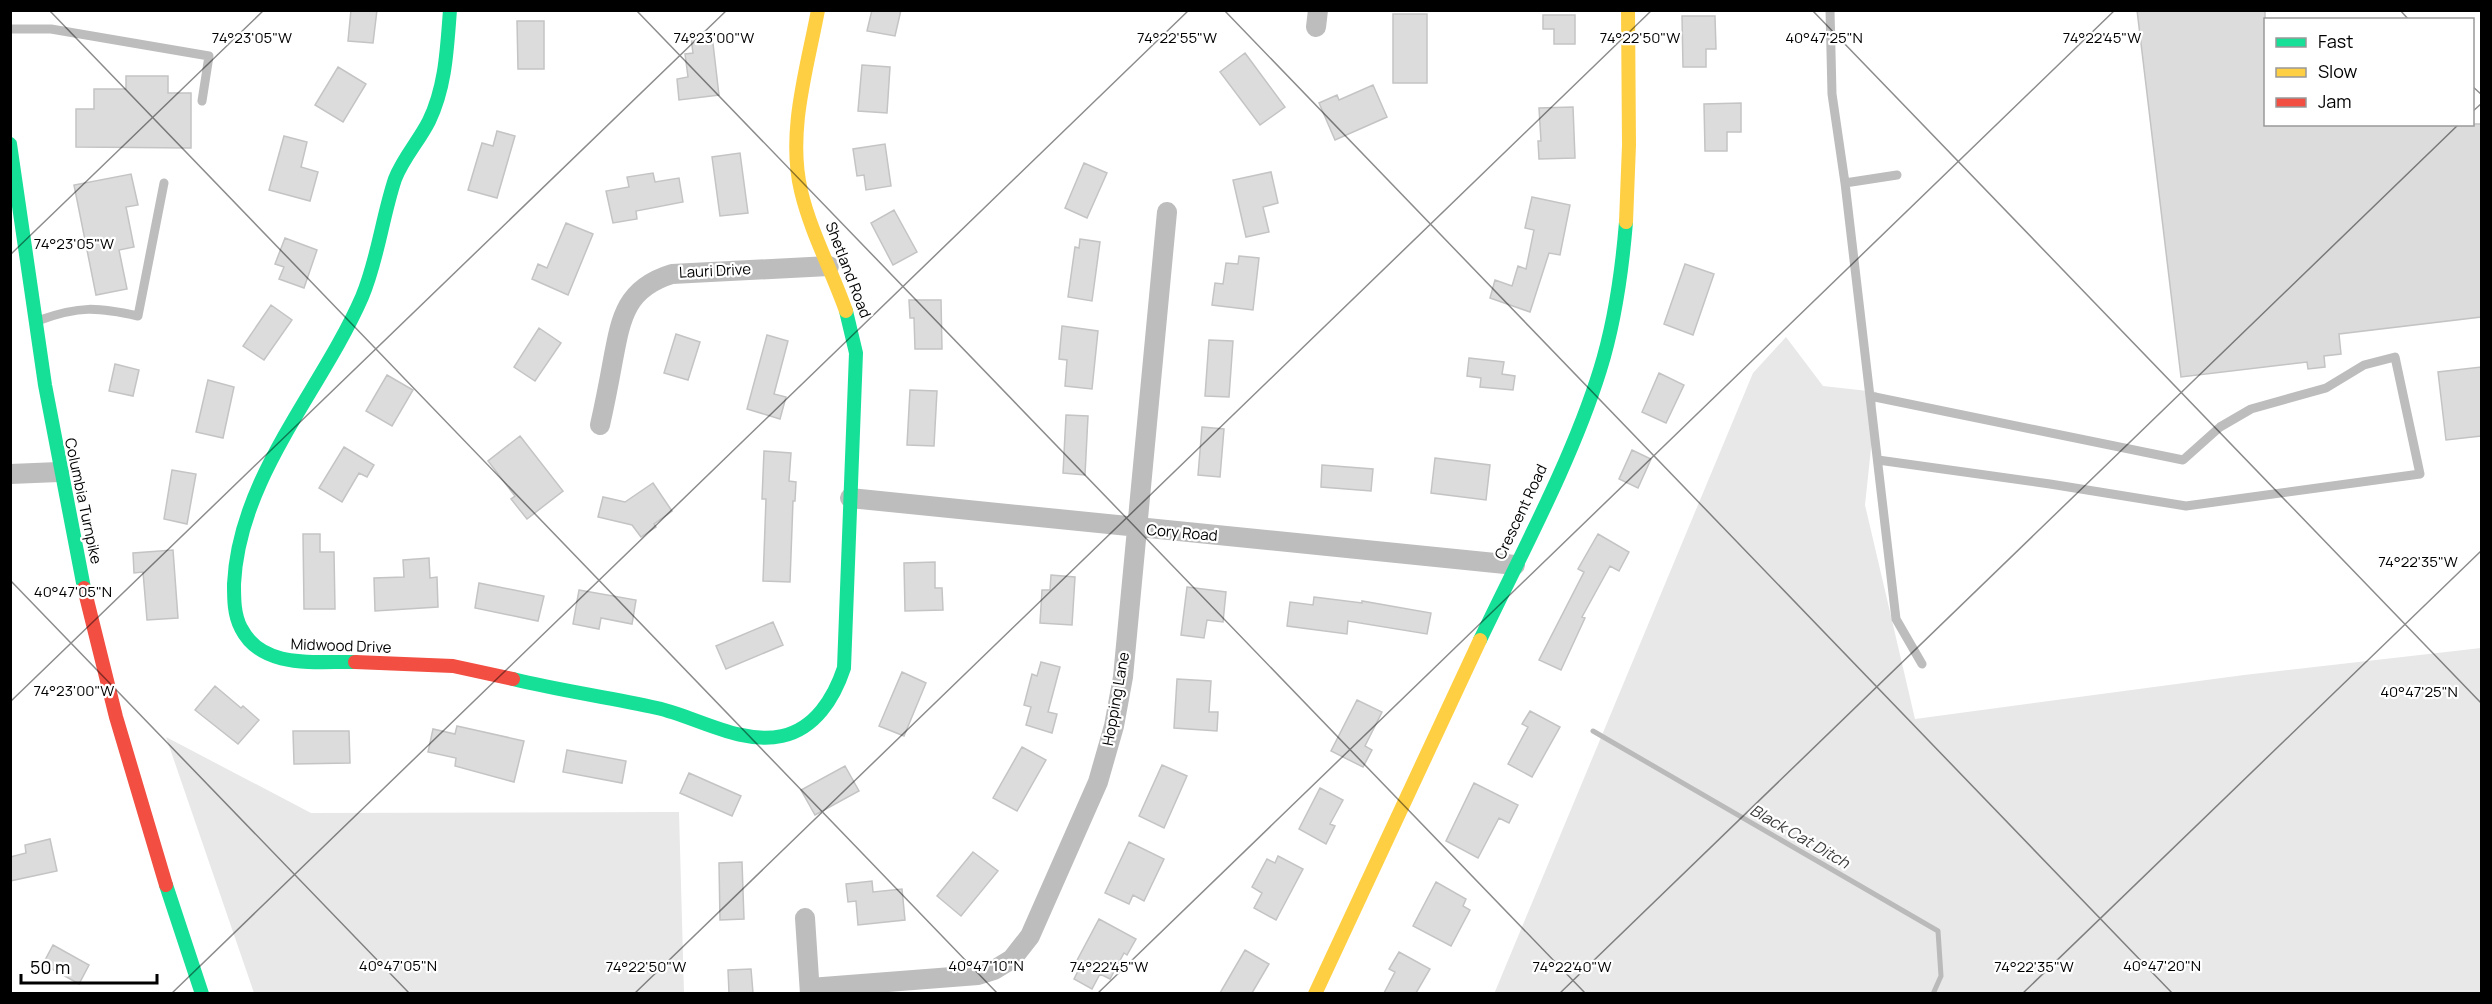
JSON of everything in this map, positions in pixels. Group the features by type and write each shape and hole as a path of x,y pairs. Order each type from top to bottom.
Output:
{"street":[{"name":"Midwood Drive","path":"450,10 444,75 439,100 395,181 378,253 362,297 344,334 268,469 248,517 236,567 236,616 241,627 259,650 282,660 443,665 676,713 739,735 760,738 782,736 801,727 818,715 829,702 839,684 844,668 846,616"},
{"name":"Shetland Road","path":"818,10 799,117 795,164 801,193 849,318 856,353 846,616"},
{"name":"Crescent Road","path":"1315,993 1584,414 1601,366 1613,314 1628,200 1628,10"},
{"name":"Columbia Turnpike","path":"10,144 26,296 35,322 59,472 91,621 118,730 164,882 202,993"},
{"name":"Hopping Lane","path":"810,991 978,975 994,970 1012,959 1023,947 1098,782 1114,726 1123,676 1167,212"},
{"name":"Lauri Drive","path":"600,425 620,327 631,300 642,288 656,279 672,274 829,266"},
{"path":"10,474 59,472"},
{"name":"Cory Road","path":"850,498 1137,529 1515,565"},
{"path":"805,918 810,991"}],"lane":[{"path":"1830,10 1832,94 1845,183 1896,619 1922,664"},
{"path":"10,29 51,29 209,56 202,102"},
{"path":"1845,183 1897,175"},
{"path":"35,322 69,310 104,309 138,316 164,183"},
{"path":"1870,396 2183,460 2220,427 2251,409 2326,388 2364,365 2395,357 2420,474 2186,506 2050,483 1878,460"}],"shaded area":[{"path":"1786,337 1823,386 1877,392 1865,505 1915,719 2244,675 2481,648 2481,993 1494,994 1753,373"},
{"path":"166,737 311,813 679,812 684,993 254,993"}],"building":[{"path":"351,10 377,10 373,43 348,41"},
{"path":"872,10 901,10 895,36 867,31"},
{"path":"2137,10 2265,10 2264,126 2474,126 2474,124 2481,124 2481,317 2339,334 2341,354 2324,356 2325,367 2308,369 2307,362 2181,377"},
{"path":"1393,14 1427,14 1427,83 1393,83"},
{"path":"1543,15 1575,15 1575,44 1554,44 1554,29 1543,29"},
{"path":"1682,16 1715,16 1716,49 1706,49 1706,67 1683,67"},
{"path":"517,21 544,21 544,69 518,69"},
{"path":"712,35 719,95 679,100 677,79 688,77 685,54 693,53 691,38"},
{"path":"1245,53 1285,107 1260,125 1220,72"},
{"path":"862,65 890,67 887,113 858,111"},
{"path":"338,67 366,84 343,122 315,105"},
{"path":"126,76 168,76 168,93 191,93 191,148 76,147 76,109 94,109 94,89 126,89"},
{"path":"1373,85 1387,117 1335,140 1319,103 1337,95 1339,100"},
{"path":"1741,103 1741,132 1727,132 1727,151 1705,151 1704,104"},
{"path":"1573,107 1575,158 1539,159 1538,141 1541,141 1539,108"},
{"path":"497,131 515,136 497,198 468,190 482,143 493,146"},
{"path":"284,136 307,142 301,167 318,172 310,201 269,190"},
{"path":"885,144 891,186 866,190 864,175 857,176 853,149"},
{"path":"740,153 748,213 720,216 712,157"},
{"path":"1084,163 1107,173 1087,218 1065,208"},
{"path":"1271,172 1278,203 1263,207 1269,232 1246,237 1233,180"},
{"path":"653,173 655,182 679,178 683,202 636,211 637,219 613,223 606,191 629,187 627,177"},
{"path":"131,174 138,205 126,207 134,247 119,250 127,289 96,295 74,185"},
{"path":"1532,197 1570,205 1560,255 1549,253 1530,312 1490,298 1495,280 1512,286 1518,266 1526,269 1534,230 1525,228"},
{"path":"894,210 917,252 893,265 871,223"},
{"path":"566,223 593,234 568,295 532,279 538,264 547,268"},
{"path":"285,238 317,250 304,288 279,279 284,267 275,264"},
{"path":"1080,239 1100,242 1092,301 1068,297 1075,247 1079,248"},
{"path":"1239,256 1259,258 1253,310 1212,305 1215,283 1223,284 1226,263 1238,264"},
{"path":"1685,264 1714,274 1693,335 1664,324"},
{"path":"909,300 941,300 942,349 915,349 914,318 910,318"},
{"path":"271,305 292,320 264,360 243,346"},
{"path":"1062,326 1098,331 1092,389 1065,386 1067,360 1059,359"},
{"path":"539,328 561,343 535,381 514,367"},
{"path":"676,334 700,342 688,380 664,373"},
{"path":"767,335 788,341 774,394 786,397 780,419 747,409"},
{"path":"1209,340 1233,341 1229,397 1205,396"},
{"path":"1469,358 1504,362 1502,374 1515,376 1513,390 1480,387 1481,378 1467,376"},
{"path":"115,364 139,370 133,396 109,391"},
{"path":"2481,367 2481,436 2446,440 2438,372"},
{"path":"1659,373 1684,385 1666,423 1642,412"},
{"path":"387,375 413,390 392,426 366,411"},
{"path":"208,380 234,387 223,438 196,432"},
{"path":"910,390 937,391 934,446 907,445"},
{"path":"1066,415 1088,416 1085,475 1063,473"},
{"path":"1202,427 1224,429 1220,477 1198,475"},
{"path":"520,436 563,491 527,519 511,499 515,496 488,461"},
{"path":"344,447 374,465 367,477 359,473 342,502 319,488"},
{"path":"1632,450 1651,459 1638,488 1619,479"},
{"path":"764,451 791,453 789,481 796,482 795,501 793,501 790,582 763,581 766,499 762,499"},
{"path":"1435,458 1490,465 1486,500 1431,493"},
{"path":"1322,465 1373,469 1371,491 1321,487"},
{"path":"172,470 196,474 187,524 164,519"},
{"path":"653,483 672,511 654,524 656,527 641,537 632,525 598,517 603,497 625,502"},
{"path":"303,534 320,534 320,552 334,552 335,609 304,609"},
{"path":"1598,534 1629,552 1619,571 1610,566 1582,617 1585,618 1561,670 1539,660 1584,572 1578,569"},
{"path":"173,550 178,618 147,620 143,572 134,573 133,553"},
{"path":"429,558 430,578 437,577 438,607 375,611 374,578 404,577 403,560"},
{"path":"935,562 935,588 942,588 943,610 905,611 904,563"},
{"path":"1051,575 1075,577 1072,625 1040,623 1042,590 1050,590"},
{"path":"479,583 544,596 538,621 475,608"},
{"path":"1187,587 1226,592 1223,622 1207,620 1204,638 1181,635"},
{"path":"579,590 636,600 632,624 601,618 599,629 573,624"},
{"path":"1314,597 1362,603 1362,601 1431,613 1427,634 1348,621 1347,634 1287,626 1290,602 1313,605"},
{"path":"773,622 783,645 726,669 716,646"},
{"path":"1041,662 1060,667 1048,712 1057,714 1052,733 1026,725 1031,707 1024,705 1032,674 1037,676"},
{"path":"902,672 926,683 904,736 879,726"},
{"path":"1177,679 1211,681 1209,712 1218,712 1217,731 1174,728"},
{"path":"215,686 259,720 238,744 195,710"},
{"path":"1357,700 1382,712 1365,746 1372,750 1363,767 1331,751"},
{"path":"1530,711 1560,727 1532,777 1508,764 1528,727 1522,724"},
{"path":"457,726 524,741 514,782 455,766 456,758 428,752 433,729 455,734"},
{"path":"293,731 349,731 350,763 294,764"},
{"path":"1022,747 1046,760 1017,811 993,798"},
{"path":"567,750 626,761 622,783 563,772"},
{"path":"1162,765 1187,776 1164,828 1139,816"},
{"path":"845,766 859,791 815,815 801,790"},
{"path":"689,773 741,796 732,816 680,793"},
{"path":"1474,783 1518,805 1509,823 1499,818 1478,858 1446,841"},
{"path":"1320,788 1343,800 1330,824 1335,826 1326,844 1299,829"},
{"path":"50,839 57,871 10,881 10,857 26,853 25,845"},
{"path":"1129,842 1164,859 1144,901 1133,895 1129,904 1105,893"},
{"path":"973,852 998,871 961,916 937,896"},
{"path":"1278,856 1303,869 1276,920 1254,908 1262,893 1252,887 1267,859 1275,863"},
{"path":"742,862 744,919 720,920 719,863"},
{"path":"872,881 873,892 902,889 905,920 858,925 856,901 848,902 846,884"},
{"path":"1436,882 1466,899 1463,906 1470,910 1451,946 1413,926"},
{"path":"1099,919 1136,939 1127,955 1124,953 1110,979 1100,974 1092,989 1074,979 1079,969 1074,966"},
{"path":"53,945 89,965 79,984 43,964"},
{"path":"1245,950 1269,964 1252,993 1220,993"},
{"path":"1399,952 1430,969 1416,993 1384,993 1395,972 1389,969"},
{"path":"751,969 753,993 729,993 728,970"}],"waterway":[{"name":"Black Cat Ditch","path":"1593,731 1938,931 1941,976 1933,994"}],"traffic: fast":[{"path":"355,662 308,662 276,657 262,651 250,641 241,628 235,607 234,584 239,545 250,507 266,471 345,332 362,297 372,268 395,179 435,108 445,66 450,10"},
{"path":"10,144 45,385 84,588"},
{"path":"1480,640 1561,472 1600,370 1614,315 1626,222"},
{"path":"513,679 657,708 750,737 766,738 794,732 804,727 822,711 835,690 844,668 856,353 846,311"},
{"path":"166,885 202,994"}],"traffic: slow":[{"path":"818,10 800,100 797,123 797,169 810,222 846,311"},
{"path":"1626,222 1629,145 1628,10"},
{"path":"1315,994 1480,640"}],"traffic: jam":[{"path":"84,588 116,717 166,885"},
{"path":"355,662 453,666 513,679"}]}
